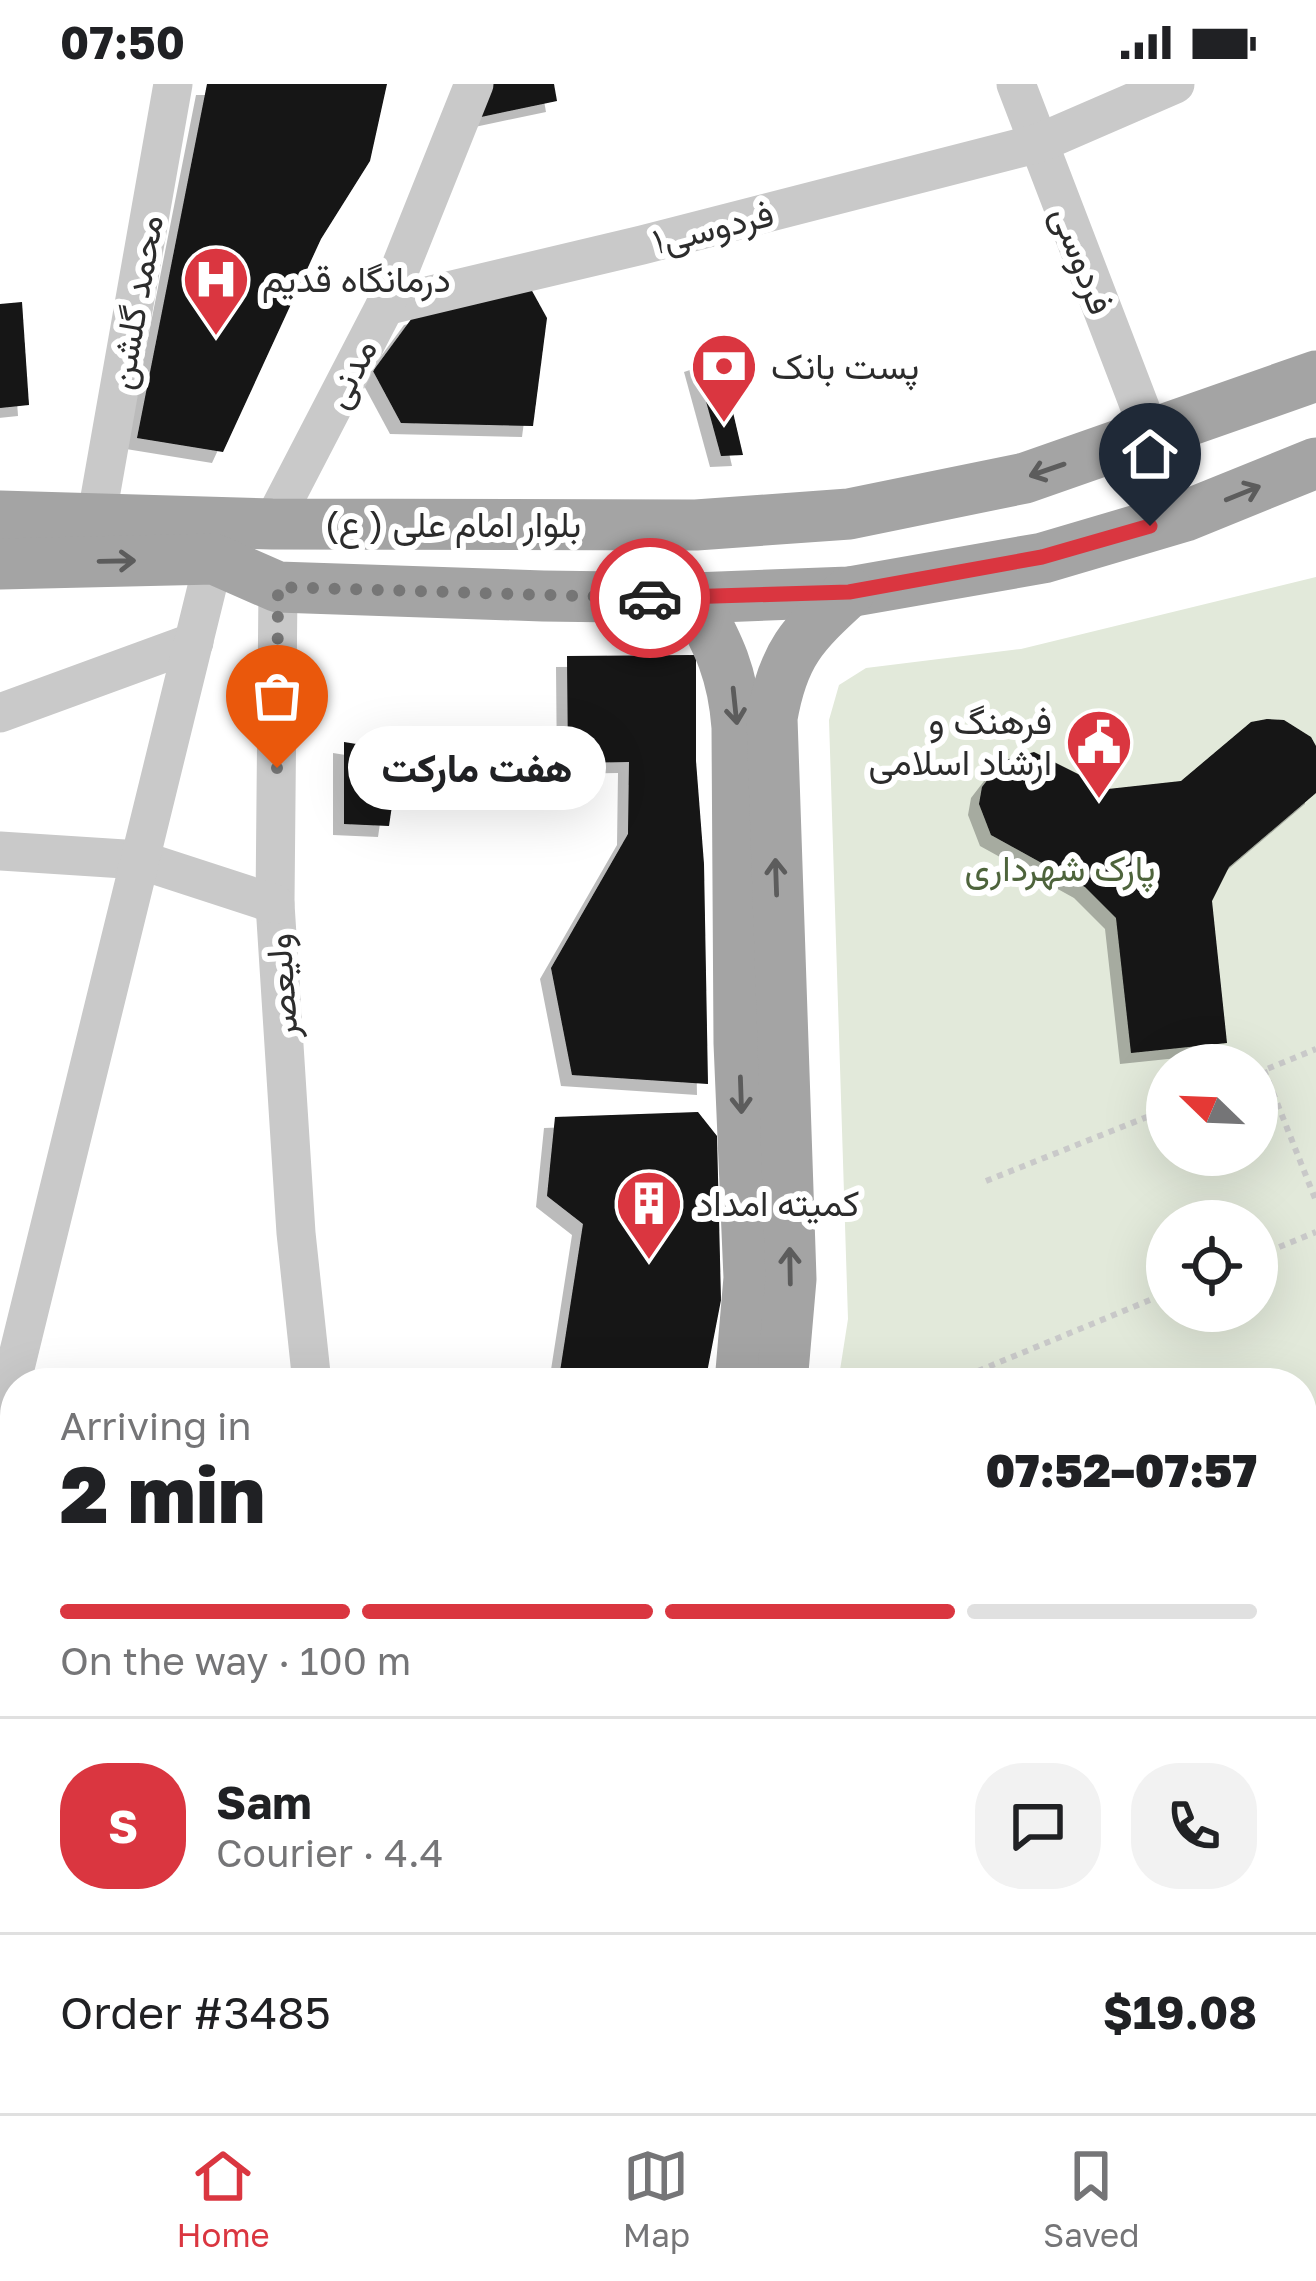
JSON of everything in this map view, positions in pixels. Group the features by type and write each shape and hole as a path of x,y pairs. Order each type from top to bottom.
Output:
{"main road":[{"name":"بلوار امام علی ( ع)","path":"0,516 272,524 696,525 849,514 1025,478 1316,376"},
{"name":"بلوار امام علی ( ع)","path":"0,564 214,559 278,587 693,598 849,592 1042,557 1185,516 1316,463"},
{"path":"783,1368 790,1279 772,718 780,673 810,628 849,592"},
{"path":"693,598 725,656 737,727 739,1043 749,1278 741,1368"}],"street":[{"name":"محمد گلشن","path":"96,520 173,84"},
{"name":"مدنی","path":"272,524 385,306 474,84"},
{"name":"فردوسی","path":"1016,84 1150,436"},
{"name":"فردوسی۱","path":"385,306 1039,143 1175,84"},
{"path":"7,1368 17,1288 140,860 214,559"},
{"name":"ولیعصر","path":"278,587 275,904 296,1233 310,1368"},
{"path":"0,713 194,642"},
{"path":"0,851 140,860 275,904"}],"path":[{"path":"1278,1064 1316,1049"},
{"path":"1278,1113 1316,1201"},
{"path":"986,1181 1146,1116"},
{"path":"1278,1247 1316,1232"},
{"path":"985,1368 1146,1302"}],"green space":[{"name":"پارک شهرداری","path":"1316,577 1316,1368 840,1368 848,1319 829,720 839,685 866,668 1021,649"}],"building":[{"name":"درمانگاه قدیم","path":"207,84 387,84 370,161 321,239 223,452 137,438"},
{"path":"490,84 554,84 557,101 481,117"},
{"path":"531,289 547,318 533,426 401,423 373,371 415,314"},
{"path":"22,302 29,405 0,408 0,304"},
{"name":"پست بانک","path":"719,353 743,455 721,456 695,361"},
{"path":"696,655 708,1084 572,1075 551,968 628,834 629,762 568,763 567,656"},
{"path":"1284,720 1311,737 1316,746 1316,793 1229,867 1212,901 1227,1043 1146,1044 1146,1051 1131,1053 1116,918 1085,887 991,835 979,804 982,787 1002,761 1034,752 1108,789 1181,781 1251,722"},
{"path":"344,742 400,751 389,826 344,824"},
{"name":"کمیته امداد","path":"698,1112 717,1136 721,1300 708,1368 561,1368 583,1224 547,1196 555,1117"}],"way so far":[{"path":"277,768 278,587 650,598"}],"place":[{"name":"درمانگاه قدیم","path":"216,338"},
{"name":"پست بانک","path":"724,425"},
{"name":"هفت مارکت","path":"277,768"},
{"name":"فرهنگ و ارشاد اسلامی","path":"1099,801"},
{"name":"کمیته امداد","path":"649,1262"}],"route":[{"path":"650,598 849,592 1042,557 1150,526"}]}
